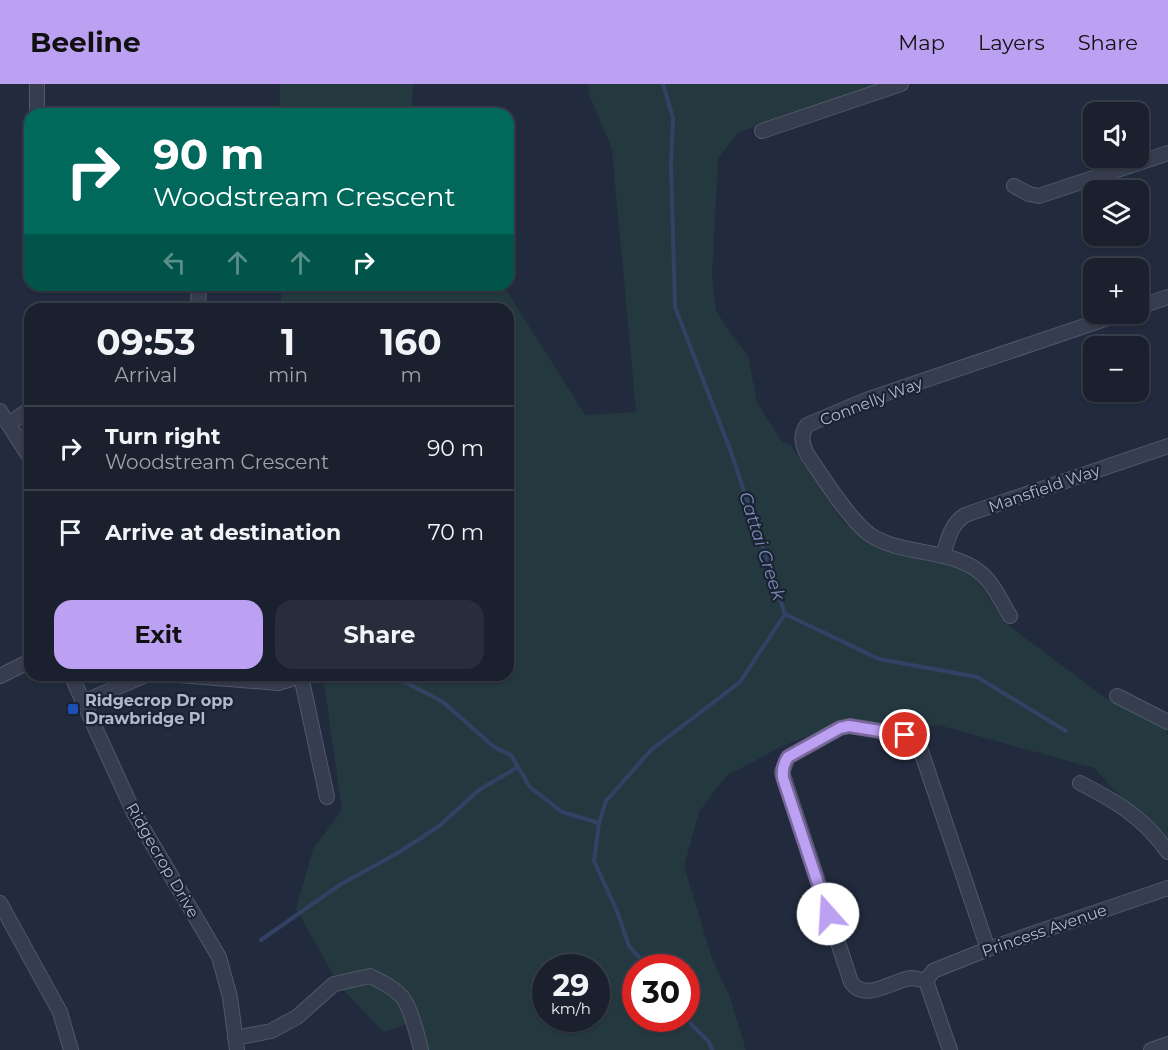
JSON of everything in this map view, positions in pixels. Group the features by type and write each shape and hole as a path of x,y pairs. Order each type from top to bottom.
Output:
{"street":[{"path":"37,84 37,108"},
{"path":"762,131 901,84"},
{"path":"1014,186 1038,196 1168,153"},
{"path":"1149,303 1168,297"},
{"name":"Connelly Way","path":"1010,616 984,575 965,563 889,543 871,535 858,524 807,454 802,441 804,430 807,425 866,400 1090,324"},
{"path":"0,411 24,448"},
{"path":"9,424 24,413"},
{"name":"Mansfield Way","path":"943,556 952,527 965,515 1168,446"},
{"path":"0,676 24,664"},
{"name":"Ridgecrop Drive","path":"74,681 134,813 219,957 230,997 236,1044"},
{"path":"83,702 132,681"},
{"path":"265,681 282,681"},
{"path":"302,681 327,797"},
{"path":"1117,696 1168,722"},
{"path":"950,1050 926,981 914,978 870,991 855,988 847,971 782,772 788,757 840,728 849,726 905,735 911,738 918,745 988,950"},
{"path":"1080,783 1134,814 1153,831 1168,852"},
{"name":"Princess Avenue","path":"926,981 933,971 1168,888"},
{"path":"0,903 60,1012 71,1050"},
{"path":"236,1044 271,1031 297,1017 334,984 370,976 387,985 402,997 417,1033 421,1050"},
{"path":"1151,1050 1168,1044"}],"green space":[{"path":"280,84 413,84 411,108 280,108"},
{"path":"587,84 878,84 739,132 718,158 712,274 716,311 748,356 757,403 782,442 790,444 845,525 968,573 979,582 1005,623 1105,698 1166,730 1168,735 1168,848 1094,768 938,725 906,728 848,720 783,746 726,776 699,812 684,866 712,959 729,995 746,1050 421,1050 413,1022 384,1032 341,988 296,909 313,849 342,810 324,681 514,681 514,303 281,303 281,291 507,291 585,415 636,412 612,149"}],"waterway":[{"name":"Cattai Creek","path":"636,954 629,946 617,911 594,861 599,823 606,801 651,750 740,682 785,614 731,452 675,307 671,164 673,118 663,84"},
{"path":"785,614 879,659 977,677 1066,731"},
{"path":"403,681 443,702 494,747 511,755 530,787 562,812 599,823"},
{"path":"261,940 341,884 396,854 438,827 479,790 518,767"},
{"name":"Cattai Creek","path":"699,1032 709,1042 712,1050"}],"place":[{"name":"Ridgecrop Dr opp Drawbridge Pl","path":"73,709"}],"route":[{"path":"828,914 783,778 785,761 788,757 840,728 849,726 905,735"}]}
